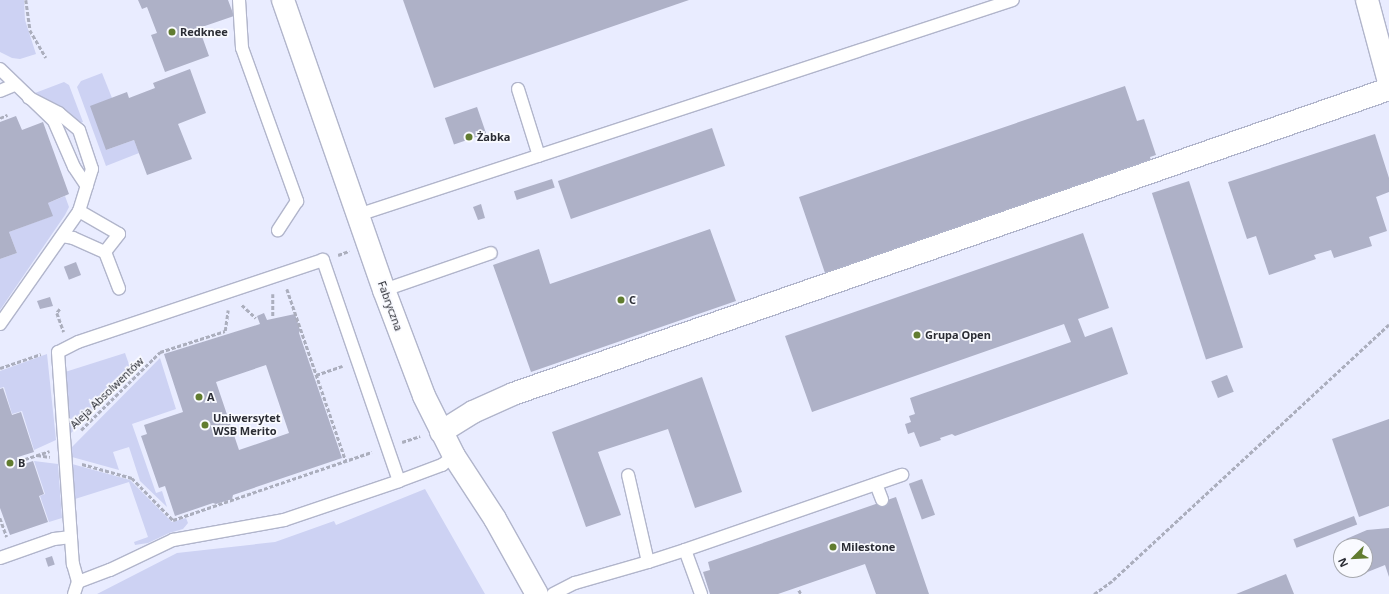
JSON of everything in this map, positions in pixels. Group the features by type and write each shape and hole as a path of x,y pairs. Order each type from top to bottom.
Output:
{"street":[{"name":"Fabryczna","path":"283,0 434,433 454,456 495,519 537,594"},
{"path":"1366,0 1389,82"},
{"path":"434,433 473,412 513,394 1389,89"}],"lane":[{"path":"239,0 242,48 297,201 278,230"},
{"path":"358,216 1013,0"},
{"path":"0,69 14,85 54,121 74,167 87,186"},
{"path":"0,91 14,85"},
{"path":"518,89 539,156"},
{"path":"0,324 79,211 92,170 89,153 79,130 59,113 29,98"},
{"path":"79,211 119,234 105,252"},
{"path":"62,236 73,238 105,252 119,288"},
{"path":"384,290 491,253"},
{"path":"74,594 78,582 73,564 58,352 71,347 323,260 399,481"},
{"path":"78,582 110,570 173,540 284,520 442,465 454,456"},
{"path":"628,475 648,562"},
{"path":"553,594 575,583 648,562 902,475"},
{"path":"876,484 882,500"},
{"path":"0,558 54,539 71,537"},
{"path":"684,550 701,594"}],"path":[{"path":"26,0 30,30 46,58"},
{"path":"0,118 7,115"},
{"path":"341,254 348,251"},
{"path":"282,274 346,461"},
{"path":"272,290 273,316"},
{"path":"231,293 256,318"},
{"name":"Aleja Absolwentów","path":"65,445 160,352 225,331 231,293"},
{"path":"60,309 57,312 71,347"},
{"path":"1094,594 1113,580 1389,324"},
{"path":"0,368 50,350 58,352"},
{"path":"316,375 358,361"},
{"path":"37,455 66,460 132,478 173,520 387,447 434,433"},
{"path":"19,461 65,445"}],"shaded area":[{"path":"0,0 24,0 25,20 36,54 20,59 12,58 0,52"},
{"path":"102,73 112,98 106,150 134,140 139,153 106,166 77,87 81,81"},
{"path":"64,82 69,85 83,122 79,123 68,113 35,93"},
{"path":"65,196 69,207 65,215 0,310 0,259 17,253 9,232 52,216 48,203"},
{"path":"125,353 132,373 70,434 65,372"},
{"path":"47,354 56,440 34,450 22,411 12,414 4,387 0,388 0,371"},
{"path":"160,358 176,409 132,424 156,493 162,491 167,507 140,481 129,447 113,452 119,470 72,457 72,447"},
{"path":"34,461 58,464 62,518 49,522 40,496 45,494"},
{"path":"72,464 130,480 172,522 186,518 188,523 183,529 169,533 148,543 135,545 134,542 148,537 129,482 75,499"},
{"path":"425,489 485,594 97,594 177,553 275,542 334,521 336,525"}],"building":[{"path":"138,0 228,0 234,16 199,28 209,56 165,72 151,35 157,33 147,7 142,9"},
{"path":"403,0 689,0 434,88"},
{"path":"190,69 206,113 178,124 192,159 147,175 134,140 106,150 90,106 127,92 129,98 155,88 153,83"},
{"path":"1125,86 1137,121 1144,119 1156,155 1150,157 1151,161 825,273 799,197"},
{"path":"477,107 486,133 454,145 445,118"},
{"path":"16,116 22,130 43,122 69,194 48,203 53,216 9,232 17,253 0,259 0,122"},
{"path":"712,128 725,166 571,219 558,181"},
{"path":"1375,134 1389,178 1389,192 1376,197 1387,231 1369,237 1372,246 1334,258 1331,250 1314,255 1316,259 1269,275 1256,236 1247,239 1228,182"},
{"path":"552,179 555,188 517,200 514,191"},
{"path":"1189,181 1243,347 1206,359 1152,193"},
{"path":"481,204 485,218 478,220 473,207"},
{"name":"C","path":"710,229 736,301 531,372 493,265 539,249 550,284"},
{"path":"1083,233 1109,308 1078,319 1085,337 1112,327 1128,374 955,436 952,434 940,438 941,440 920,447 914,432 908,434 905,424 911,422 909,416 915,414 910,398 1071,342 1064,324 812,412 785,336"},
{"path":"76,262 81,275 69,280 64,267"},
{"path":"50,297 53,306 40,309 37,301"},
{"name":"A","path":"264,313 267,320 295,314 300,330 299,333 342,458 233,495 232,499 216,504 213,503 175,516 165,486 159,488 141,436 147,434 144,425 183,412 164,354 260,324 257,316","holes":["266,365 289,433 239,450 216,382"]},
{"path":"1227,375 1234,392 1218,398 1211,381"},
{"path":"702,377 742,492 695,508 668,429 598,452 621,515 586,527 552,432"},
{"name":"B","path":"3,388 12,415 21,412 34,452 18,457 21,465 33,461 44,494 39,496 48,522 10,535 0,508 0,389"},
{"path":"1389,419 1389,506 1359,517 1332,439"},
{"path":"922,479 935,515 922,519 909,484"},
{"name":"Milestone","path":"896,497 929,594 876,594 865,564 778,594 710,594 703,572 710,570 708,562"},
{"path":"1354,516 1357,524 1297,548 1293,539"},
{"path":"1389,528 1389,577 1385,565 1373,570 1373,538 1348,538 1367,530"},
{"path":"52,556 55,565 48,567 45,558"},
{"path":"1286,574 1294,594 1236,594"}],"place":[{"name":"Redknee","path":"172,32"},
{"name":"Żabka","path":"469,137"},
{"name":"C","path":"621,300"},
{"name":"Grupa Open","path":"917,335"},
{"name":"A","path":"199,397"},
{"name":"Uniwersytet WSB Merito","path":"205,425"},
{"name":"B","path":"10,463"},
{"name":"Milestone","path":"833,547"}]}
